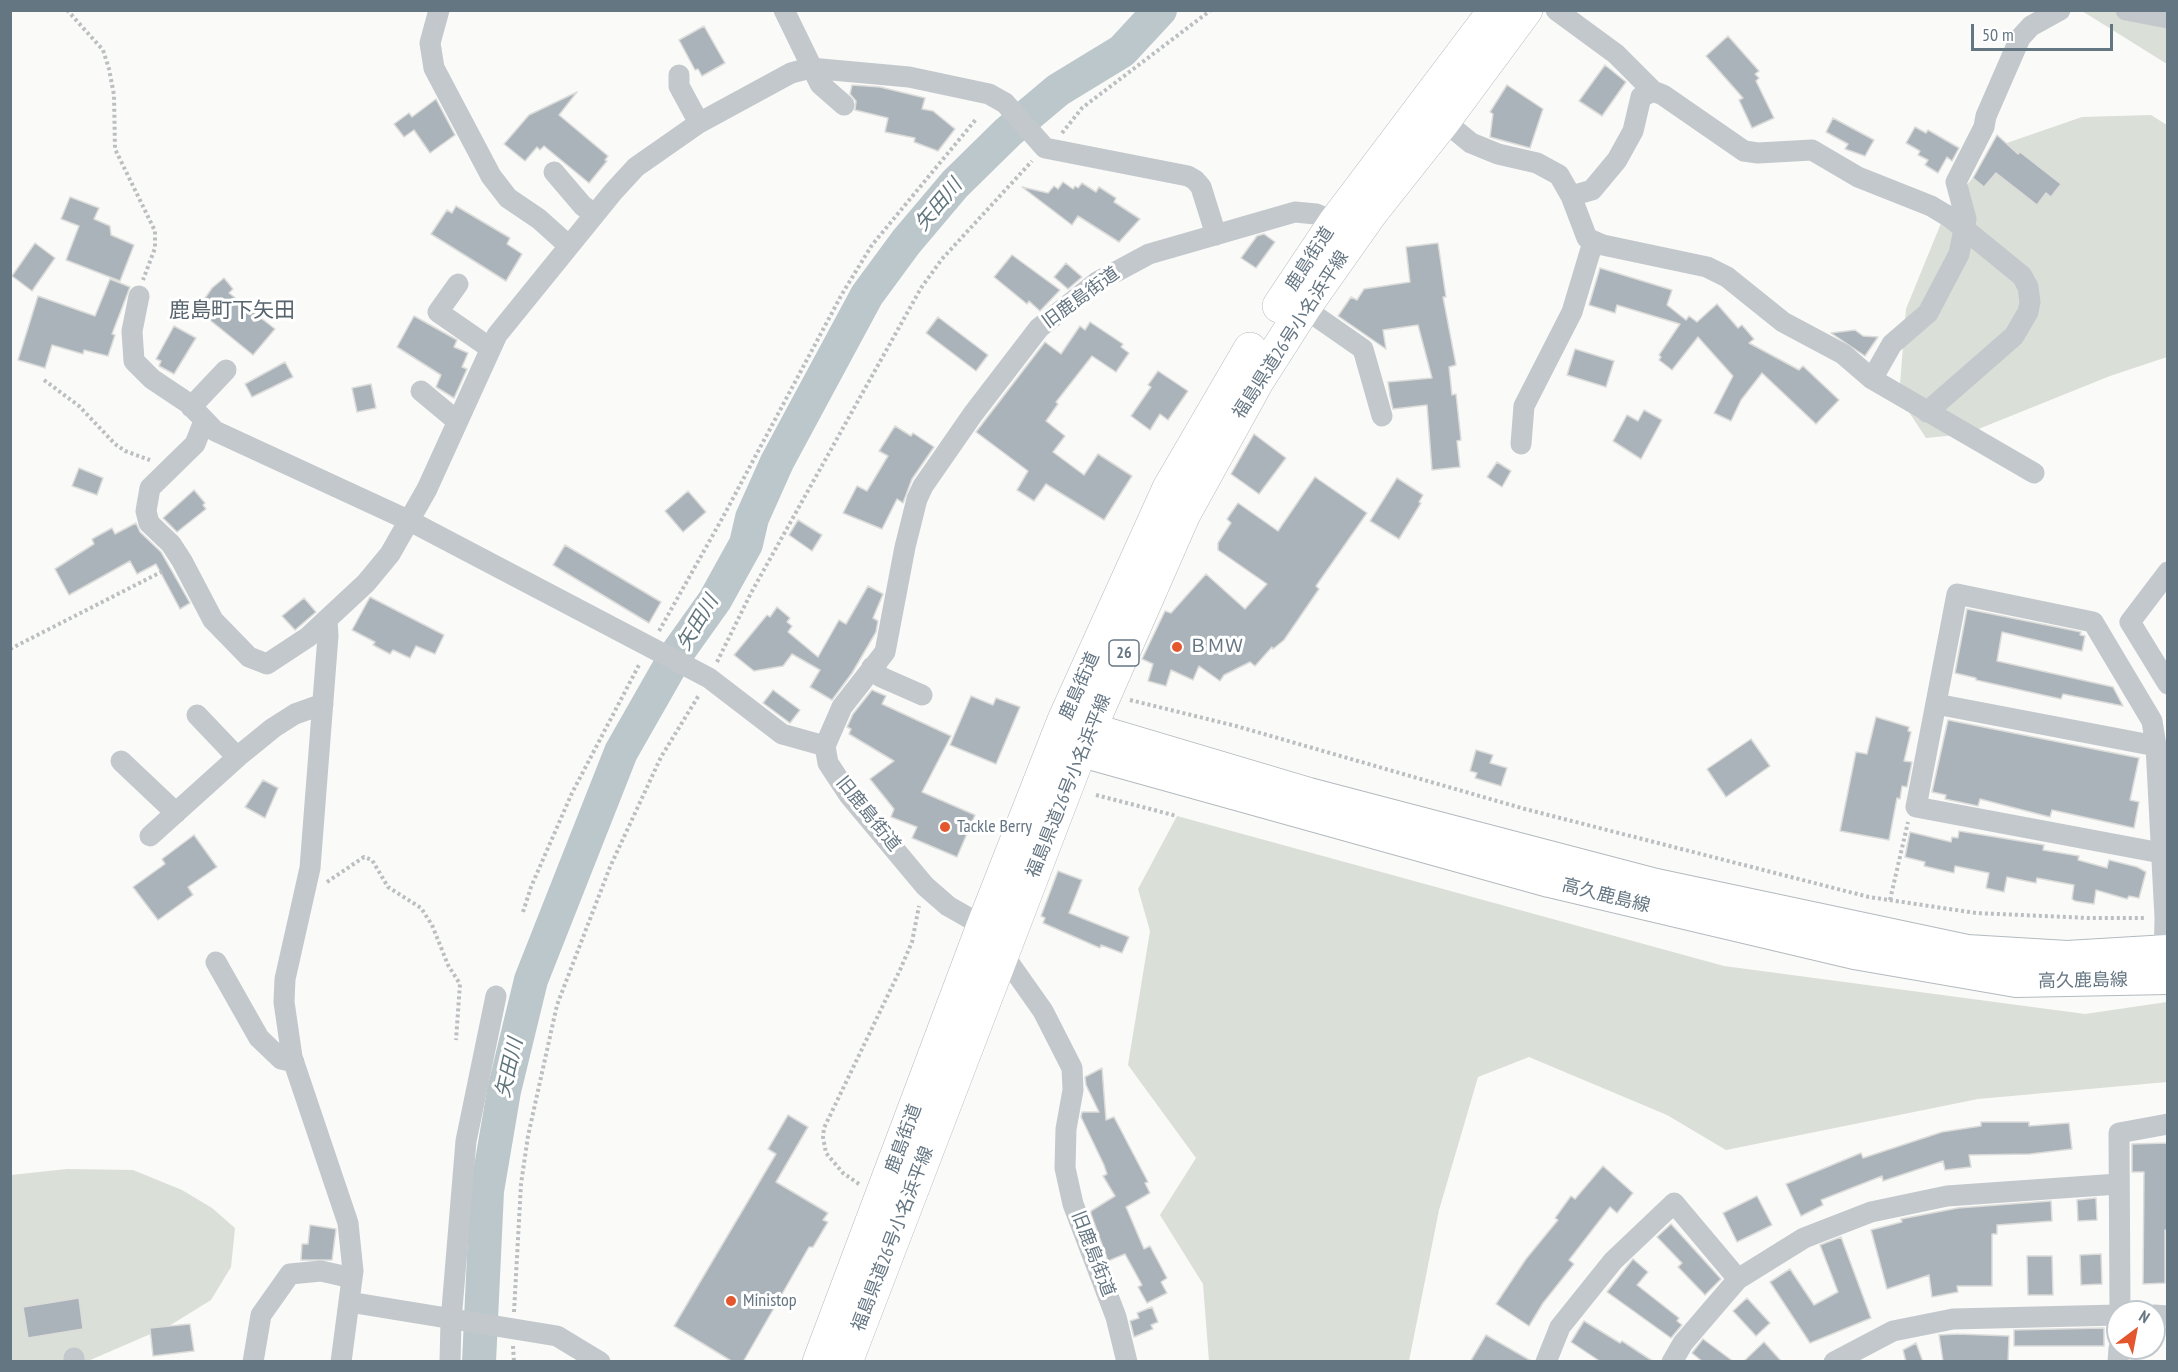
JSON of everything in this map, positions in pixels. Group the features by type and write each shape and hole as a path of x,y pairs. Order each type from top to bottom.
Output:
{"main road":[{"name":"鹿島街道","path":"819,1362 983,926 1073,736 1168,488 1240,365 1335,222 1495,10"},
{"name":"福島県道26号小名浜平線","path":"846,1362 1002,953 1073,736 1184,514 1257,380 1304,308 1371,213 1444,121 1526,10"},
{"name":"高久鹿島線","path":"1073,736 1310,793 1656,884 1967,950 2166,965"}],"street":[{"path":"439,10 430,43 434,69 491,177 508,198 539,219 569,246"},
{"path":"784,10 803,46 810,68 827,93 844,105"},
{"path":"1556,10 1616,54 1653,91 1663,95 1744,151 1758,153 1812,150 1858,177 1930,206 1965,229 2022,276 2028,287 2030,302 2028,312 2014,336 1927,412"},
{"path":"1872,379 1892,344 1928,313 1959,254 1966,219 1956,182 1984,128 1986,116 2020,38 2031,26 2060,10"},
{"path":"2126,10 2168,18"},
{"path":"226,370 198,414 195,444 150,488 146,511 149,523 171,544 182,561 213,620 238,648 258,663 267,664 278,659 327,620 366,583 390,555 410,521 490,348 512,316 595,214 636,168 699,123 791,73 810,68 909,77 980,91 1005,103 1045,148 1188,176 1201,187 1216,235"},
{"path":"679,75 679,86 699,123"},
{"path":"1571,196 1592,190 1617,160 1633,131 1641,97 1653,91"},
{"path":"1444,121 1471,143 1483,149 1550,168 1563,180 1587,238 1593,242 1707,267 1727,277 1783,322 1843,354 1872,379 2034,473"},
{"path":"554,172 583,206 595,214"},
{"name":"旧鹿島街道","path":"1127,1362 1116,1317 1073,1204 1065,1168 1066,1129 1073,1090 1072,1068 1043,1011 983,926 948,906 917,876 849,795 828,763 825,746 842,708 885,652 905,547 917,499 923,486 973,414 1039,328 1096,282 1149,254 1295,212 1316,214 1335,222"},
{"path":"1521,444 1524,406 1572,312 1593,242"},
{"path":"458,284 438,312 490,348"},
{"path":"140,296 132,331 134,362 198,414 215,431 410,521 709,678 782,734 825,746"},
{"path":"1304,308 1363,349 1383,416"},
{"path":"118,369 141,370"},
{"path":"421,391 458,421"},
{"path":"2168,572 2130,622 2168,684"},
{"path":"2161,853 1916,807 1957,594 2093,622 2152,722 2156,746 2161,853 2165,886 2166,965"},
{"path":"327,620 311,857 285,979 285,1021 294,1062 348,1223 352,1278 341,1362"},
{"path":"872,667 881,677 922,696"},
{"path":"150,836 237,757 295,714 323,704"},
{"path":"1936,704 2156,746"},
{"path":"197,715 237,757"},
{"path":"121,760 176,813"},
{"path":"216,962 259,1038 281,1059 294,1062"},
{"path":"450,1362 451,1321 466,1141 496,996"},
{"path":"2119,1300 2119,1133 2168,1124"},
{"path":"1672,1362 1683,1343 1738,1279 1804,1238 1871,1212 1947,1196 2118,1184"},
{"path":"1546,1362 1560,1328 1606,1269 1674,1203 1738,1279"},
{"path":"253,1362 261,1315 290,1274 321,1271 352,1278"},
{"path":"349,1302 451,1321 557,1336 600,1362"},
{"path":"1834,1362 1893,1331 1953,1319 2106,1313"}],"path":[{"path":"67,10 103,50 114,95 115,148 155,231 155,248 141,286 140,296"},
{"path":"513,1328 521,1184 542,1063 557,1005 605,878 662,757 709,678 751,593 921,288 942,260 1005,188 1059,137 1082,108 1211,10"},
{"path":"523,912 531,887 572,793 649,647 723,518 842,294 872,245 977,118"},
{"path":"44,380 79,406 115,444 125,451 157,464 165,471"},
{"path":"10,649 182,561"},
{"path":"1148,704 1525,809 1890,900 1976,913 2089,918 2165,918"},
{"path":"1096,795 1177,816"},
{"path":"1890,900 1910,811 1916,807"},
{"path":"306,888 324,884 364,857 372,860 388,887 421,908 432,925 441,953 460,984 456,1040"},
{"path":"884,1192 859,1184 843,1173 826,1153 823,1137 824,1128 912,942 920,903 917,876"}],"shaded area":[{"path":"2082,11 2167,11 2167,64"},
{"path":"2151,115 2167,125 2167,357 2110,376 1966,434 1926,438 1899,397 1906,309 1946,211 1998,146 2082,117"},
{"path":"1177,816 1724,966 2085,1014 2167,1002 2167,1082 1978,1099 1726,1150 1667,1115 1529,1057 1478,1077 1439,1210 1409,1361 1209,1361 1203,1284 1160,1215 1196,1158 1128,1065 1150,931 1138,889"},
{"path":"67,1169 133,1170 182,1190 212,1208 235,1228 231,1267 211,1300 169,1326 88,1361 11,1362 11,1175"}],"building":[{"path":"704,26 725,63 702,76 698,69 695,70 679,40"},
{"path":"1728,36 1759,71 1755,74 1759,78 1756,81 1774,118 1752,128 1739,100 1743,98 1706,56"},
{"path":"1605,65 1626,82 1602,116 1579,101"},
{"path":"852,85 880,87 925,98 922,109 933,111 955,129 938,151 914,142 915,138 885,132 888,118 855,110 856,101 850,94"},
{"path":"1507,85 1543,109 1530,148 1490,137 1493,114 1490,112"},
{"path":"577,92 559,115 608,156 605,160 607,161 589,183 544,146 540,150 537,147 525,161 504,144 529,115"},
{"path":"436,99 455,135 430,153 414,130 404,137 394,124 409,113 412,117"},
{"path":"1833,118 1874,140 1865,156 1845,149 1848,144 1826,132"},
{"path":"1915,127 1926,133 1928,130 1959,148 1952,161 1947,157 1938,173 1925,165 1928,160 1918,155 1920,151 1906,143"},
{"path":"1997,135 2018,154 2020,152 2061,184 2051,197 2046,193 2037,205 1996,173 1984,187 1973,178"},
{"path":"1063,182 1073,189 1075,186 1078,188 1082,183 1096,192 1099,187 1116,198 1114,202 1140,219 1119,242 1078,216 1072,225 1022,187 1048,193 1054,186 1058,189"},
{"path":"70,197 99,208 94,219 110,226 111,235 134,245 120,281 66,260 79,226 61,219"},
{"path":"456,206 510,238 507,244 522,254 506,281 431,234 447,210 452,213"},
{"path":"1264,234 1275,242 1256,268 1241,258 1257,236"},
{"path":"35,243 55,258 32,291 12,276"},
{"path":"1438,243 1446,297 1443,297 1456,365 1449,367 1452,395 1456,394 1461,440 1457,441 1460,467 1432,470 1427,405 1393,409 1388,382 1432,378 1418,325 1383,330 1386,349 1338,316 1351,297 1357,300 1364,289 1410,282 1406,247"},
{"path":"1012,255 1060,290 1040,311 1029,301 1027,304 994,277"},
{"path":"1066,263 1082,277 1068,289 1054,277"},
{"path":"1600,268 1672,290 1667,305 1686,320 1689,316 1697,322 1717,304 1738,328 1742,325 1754,339 1749,343 1799,370 1803,366 1839,400 1816,424 1762,373 1741,400 1731,421 1714,413 1733,376 1698,337 1672,370 1659,360 1661,357 1659,355 1680,324 1617,305 1615,313 1589,305"},
{"path":"224,278 233,289 229,293 275,329 253,355 200,312 199,307 212,288"},
{"path":"110,279 130,287 112,334 115,335 108,356 84,350 83,354 52,345 45,368 18,360 38,296 95,316"},
{"path":"414,316 457,340 454,347 468,353 462,367 467,369 454,398 436,387 441,375 397,347"},
{"path":"938,317 988,355 976,371 926,333"},
{"path":"1090,322 1123,344 1121,347 1129,353 1116,372 1092,356 1056,402 1058,404 1046,421 1065,436 1053,452 1084,475 1098,454 1132,476 1104,520 1046,484 1034,501 1017,490 1028,471 976,432 1045,342 1061,354 1080,326 1085,330"},
{"path":"174,326 196,338 174,374 159,366 161,361 156,359"},
{"path":"1855,330 1863,336 1878,337 1865,356 1831,333"},
{"path":"1575,349 1614,361 1606,387 1567,375"},
{"path":"285,362 293,377 252,397 245,384"},
{"path":"1158,371 1188,391 1168,420 1160,414 1150,430 1131,416 1151,387 1148,385"},
{"path":"371,384 376,408 357,412 352,388"},
{"path":"1644,410 1662,420 1641,459 1613,441 1627,415 1638,421"},
{"path":"895,426 911,436 913,433 934,447 912,479 903,503 897,499 882,529 843,513 857,486 867,491 888,456 879,451"},
{"path":"1254,434 1286,458 1259,494 1231,474"},
{"path":"1497,462 1511,471 1502,487 1487,477"},
{"path":"79,468 103,478 97,495 72,486"},
{"path":"1315,477 1367,513 1316,586 1319,589 1284,640 1273,649 1272,647 1255,666 1250,662 1224,675 1220,681 1199,666 1193,680 1171,670 1166,686 1148,681 1153,664 1142,659 1165,611 1171,613 1206,574 1245,609 1267,584 1218,550 1218,543 1231,523 1227,519 1238,503 1278,531"},
{"path":"1397,478 1423,495 1419,502 1421,503 1399,539 1370,521"},
{"path":"194,490 205,503 203,505 206,509 177,532 163,518"},
{"path":"688,491 706,512 683,532 665,511"},
{"path":"798,520 822,535 812,551 789,535"},
{"path":"136,523 140,532 161,552 190,603 180,609 156,564 137,574 130,561 69,595 55,569 94,544 92,539 112,528 115,534"},
{"path":"565,545 661,602 649,623 553,565"},
{"path":"868,586 883,594 873,618 878,621 876,632 852,673 832,700 810,687 820,670 792,654 783,666 754,671 734,655 767,615 770,617 777,607 790,618 787,622 792,626 788,632 818,657 839,620 846,624"},
{"path":"370,597 444,635 435,654 416,646 410,658 393,650 390,654 373,645 375,642 352,630"},
{"path":"304,598 316,612 295,630 282,616"},
{"path":"1967,609 2081,632 2080,635 2085,636 2082,651 2002,632 1997,661 2113,687 2123,706 2063,694 2061,699 1955,673"},
{"path":"773,690 800,710 790,723 763,703"},
{"path":"872,690 886,696 882,704 951,736 922,792 975,815 957,857 912,838 917,827 891,817 894,809 870,779 894,761 849,734 851,729 847,727 853,714"},
{"path":"971,696 993,705 996,698 1020,707 996,764 950,745"},
{"path":"1876,717 1909,727 1908,731 1911,732 1904,761 1912,762 1907,787 1902,786 1900,799 1897,798 1889,840 1840,831 1856,752 1867,754"},
{"path":"1948,720 2139,758 2130,800 2139,802 2134,828 2052,810 2050,817 1980,799 1978,806 1945,799 1946,795 1932,792"},
{"path":"1751,739 1770,766 1726,797 1707,769"},
{"path":"1476,750 1493,755 1490,763 1507,768 1501,786 1475,778 1477,773 1470,771"},
{"path":"263,780 278,788 265,818 245,807"},
{"path":"1959,831 2044,845 2043,850 2079,856 2078,860 2107,868 2109,860 2137,867 2146,872 2139,898 2129,896 2127,899 2096,890 2094,904 2075,901 2072,899 2074,885 2037,878 2036,883 2007,877 2004,892 1986,888 1989,873 1955,866 1954,873 1924,866 1925,862 1905,857 1910,832 1951,842 1952,837 1958,838"},
{"path":"194,835 217,867 188,887 193,895 158,920 133,887 165,864 162,859"},
{"path":"1058,871 1082,880 1069,913 1129,937 1122,953 1101,945 1100,948 1043,923 1045,918 1041,916"},
{"path":"1102,1068 1106,1120 1114,1117 1148,1182 1145,1183 1150,1193 1126,1207 1144,1249 1150,1246 1167,1278 1161,1282 1167,1293 1147,1303 1138,1287 1142,1285 1125,1254 1108,1261 1091,1214 1091,1211 1115,1196 1103,1176 1107,1174 1104,1165 1081,1117 1082,1112 1099,1112 1086,1085 1085,1077"},
{"path":"788,1115 808,1127 776,1182 828,1213 823,1220 828,1222 813,1247 809,1247 743,1362 733,1362 674,1326 776,1154 768,1149"},
{"path":"1981,1122 2029,1122 2029,1126 2069,1123 2072,1149 2030,1154 1969,1155 1971,1167 1945,1170 1943,1161 1883,1181 1882,1176 1821,1200 1823,1205 1801,1216 1786,1184 1861,1153 1863,1158 1942,1132 1981,1126"},
{"path":"2167,1143 2168,1230 2165,1230 2165,1283 2143,1284 2144,1172 2132,1172 2132,1144"},
{"path":"1603,1166 1633,1193 1617,1213 1610,1207 1569,1260 1574,1264 1543,1303 1529,1326 1496,1304 1526,1259 1558,1220 1555,1218 1571,1196 1575,1199"},
{"path":"1757,1196 1772,1225 1737,1242 1723,1213"},
{"path":"2096,1198 2097,1220 2078,1221 2077,1200"},
{"path":"2051,1201 2052,1221 1997,1225 1997,1234 1992,1234 1992,1286 1957,1286 1958,1292 1932,1297 1929,1275 1887,1289 1871,1230 1902,1222 1901,1219 1958,1208"},
{"path":"1671,1224 1721,1279 1705,1295 1678,1267 1682,1263 1657,1237"},
{"path":"310,1225 336,1229 332,1260 301,1260 302,1244 308,1244"},
{"path":"1841,1237 1871,1318 1810,1343 1770,1282 1790,1269 1814,1305 1838,1292 1820,1245"},
{"path":"2101,1254 2102,1284 2081,1285 2080,1255"},
{"path":"2027,1256 2052,1256 2053,1295 2028,1295"},
{"path":"1633,1259 1648,1272 1637,1285 1679,1318 1677,1321 1682,1325 1671,1338 1607,1292"},
{"path":"79,1298 83,1329 28,1338 23,1307"},
{"path":"1747,1298 1770,1323 1756,1336 1733,1311"},
{"path":"1152,1307 1158,1322 1151,1325 1153,1329 1134,1337 1130,1321 1139,1318 1137,1313"},
{"path":"1584,1321 1620,1343 1622,1341 1654,1362 1601,1362 1571,1342"},
{"path":"190,1324 194,1351 153,1356 150,1328"},
{"path":"2104,1328 2104,1346 2014,1346 2014,1330"},
{"path":"1486,1335 1533,1362 1470,1362"},
{"path":"1939,1335 2009,1336 2008,1362 1943,1361"},
{"path":"1703,1339 1734,1362 1703,1362 1692,1353"},
{"path":"1764,1342 1782,1362 1743,1362"},
{"path":"1916,1343 1923,1362 1906,1362 1903,1350"}],"waterway":[{"name":"矢田川","path":"479,1362 487,1191 504,1091 531,980 621,752 678,652 715,600 746,544 752,518 777,462 867,295 906,242 955,184 1008,132 1058,90 1122,51 1160,10"}],"place":[{"name":"ＢＭＷ","path":"1177,647"},
{"name":"Tackle Berry","path":"945,827"},
{"name":"Ministop","path":"731,1301"}],"district":[{"name":"鹿島町下矢田","path":"232,311"}]}
